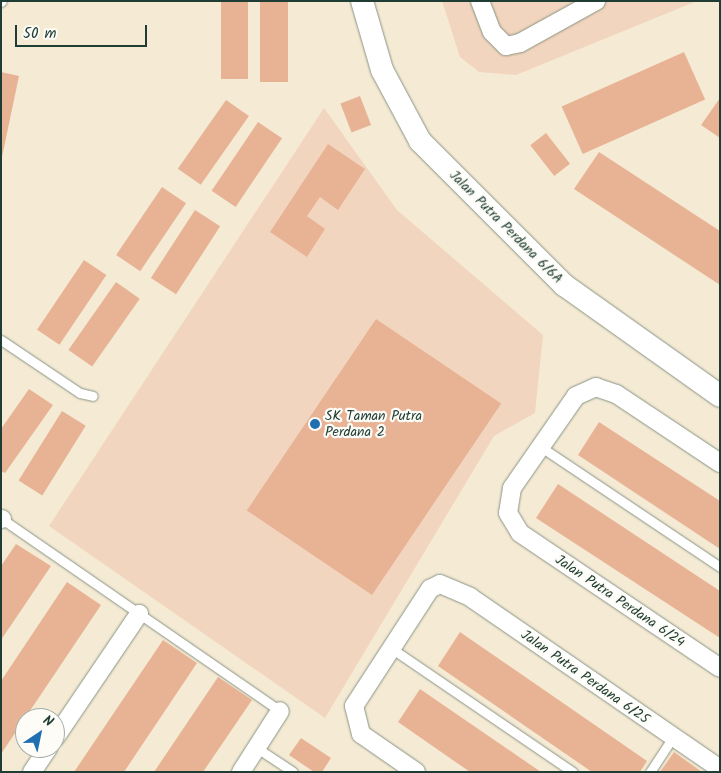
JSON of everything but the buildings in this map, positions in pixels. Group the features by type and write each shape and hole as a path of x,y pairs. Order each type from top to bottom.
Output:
{"street":[{"name":"Jalan Putra Perdana 6/6A","path":"362,1 382,70 420,141 564,285 720,396"},
{"path":"480,1 492,32 506,46 520,43 596,1"},
{"path":"541,446 576,396 596,387 616,394 720,463"},
{"name":"Jalan Putra Perdana 6/24","path":"541,446 512,488 508,513 520,533 720,668"},
{"name":"Jalan Putra Perdana 6/25","path":"391,648 430,589 450,585 720,769"},
{"path":"65,723 139,614"},
{"path":"391,648 354,706 355,721 362,734 416,772"},
{"path":"241,772 280,711"},
{"path":"32,772 41,758"}],"lane":[{"path":"1,340 80,393 93,396"},
{"path":"541,446 720,567"},
{"path":"1,519 280,711"},
{"path":"391,648 573,772"},
{"path":"650,772 673,737"},
{"path":"257,748 293,772"}],"shaded area":[{"path":"442,1 697,1 516,75 479,72 460,57"},
{"name":"SK Taman Putra Perdana 2","path":"324,108 397,210 543,335 535,413 494,436 325,718 49,526"}],"place":[{"name":"SK Taman Putra Perdana 2","path":"315,424"}]}
